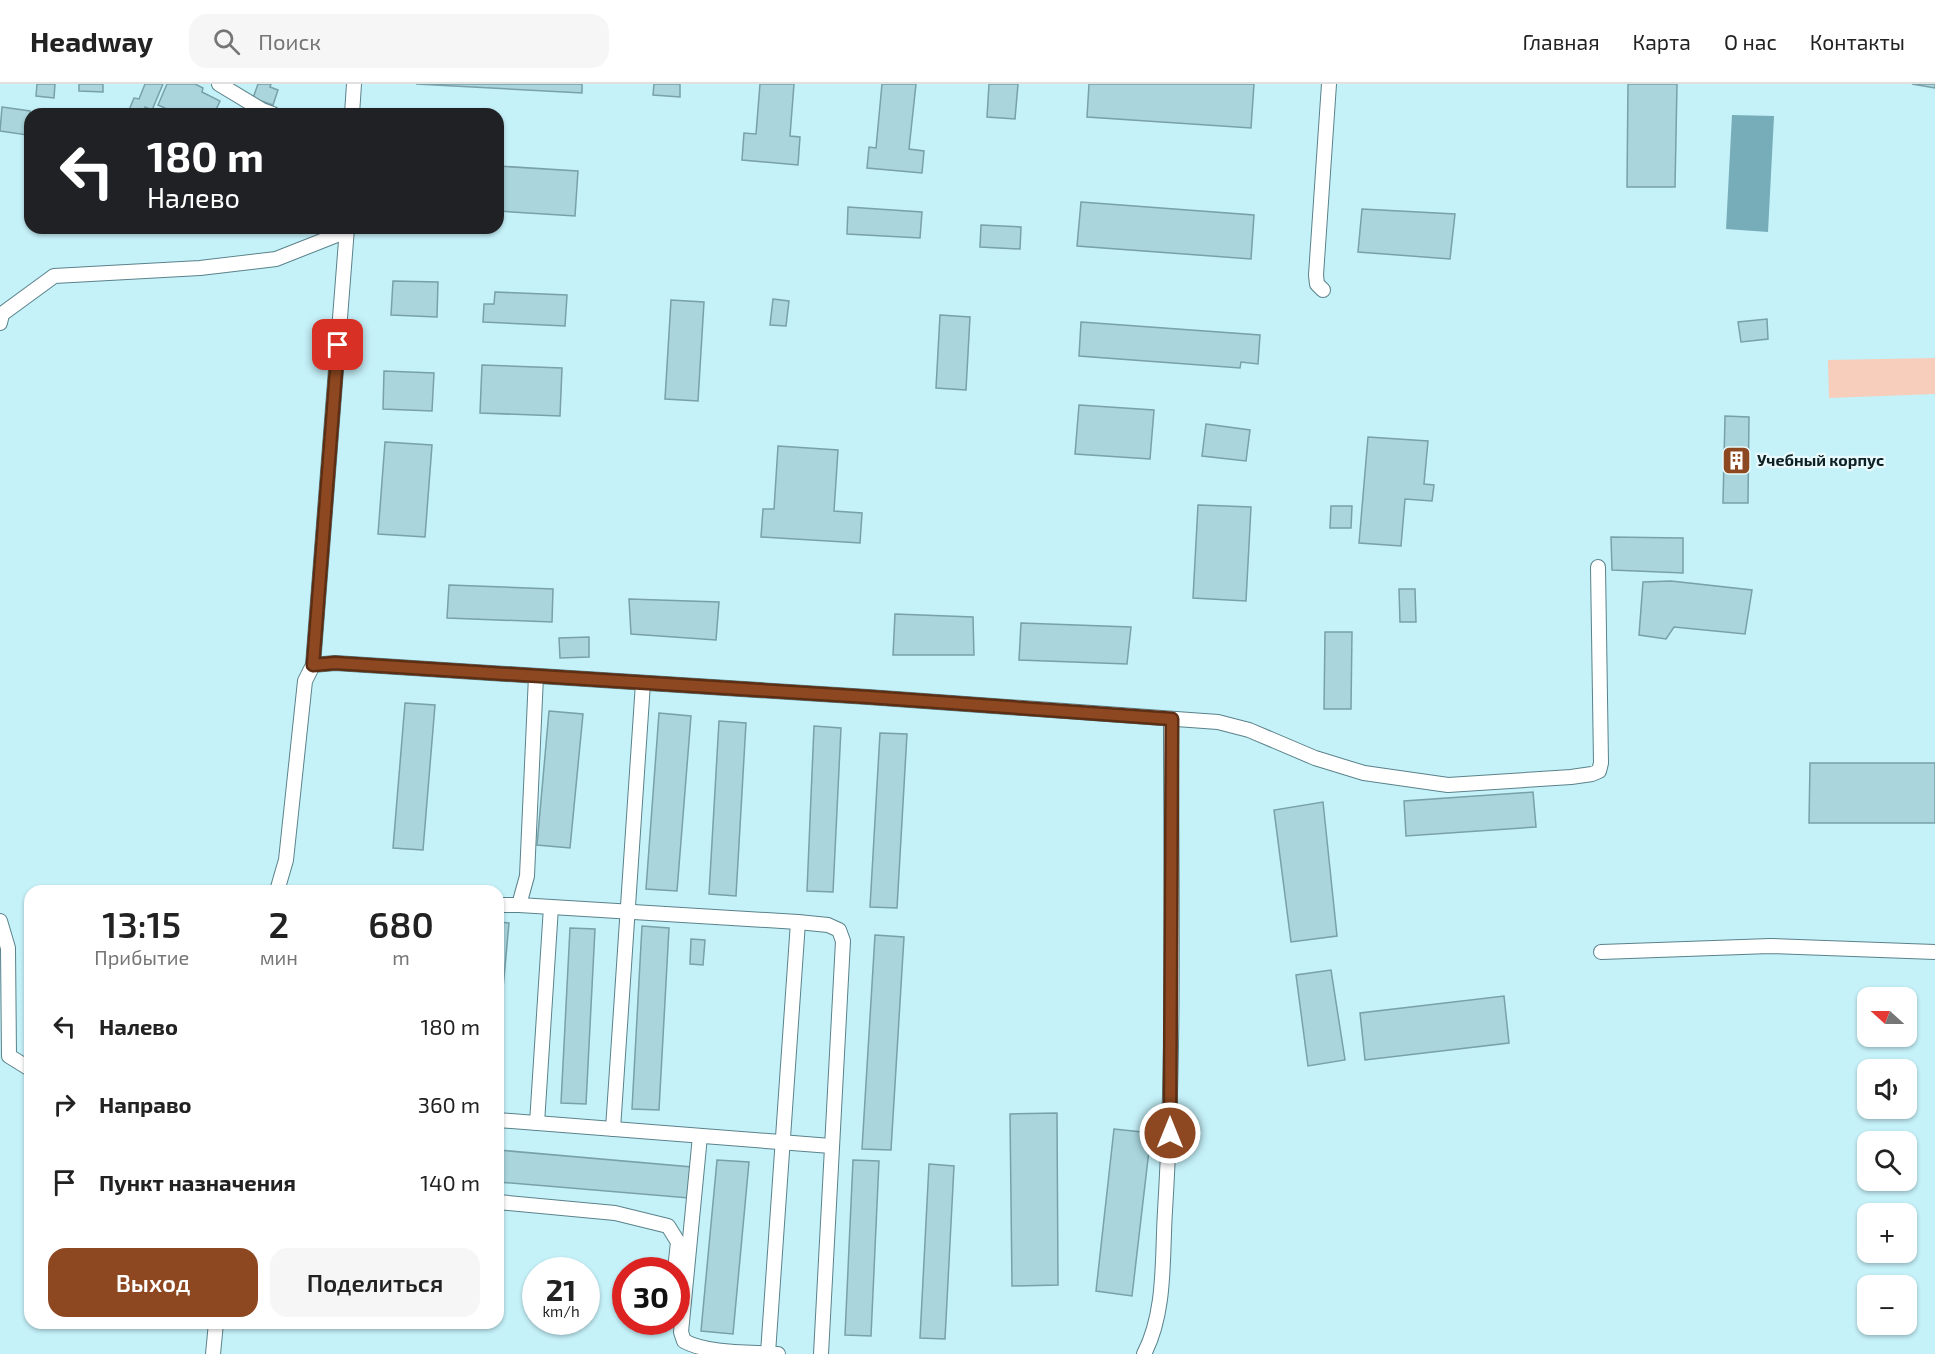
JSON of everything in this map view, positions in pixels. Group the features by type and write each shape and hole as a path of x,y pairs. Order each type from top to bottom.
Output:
{"street":[{"path":"219,84 259,108"},
{"path":"352,108 354,84"},
{"path":"1323,290 1317,284 1316,275 1329,84"},
{"path":"0,323 2,314 54,276 200,268 276,259 337,234"},
{"path":"278,885 286,860 305,681 313,665 347,234"},
{"path":"313,665 335,663 1218,722 1249,730 1315,758 1364,773 1448,785 1592,774 1599,771 1601,763 1598,567"},
{"path":"519,905 527,876 536,676"},
{"path":"613,1129 642,683"},
{"path":"1144,1354 1153,1334 1160,1304 1170,1133 1172,719"},
{"path":"504,905 798,922 828,925 839,930 843,941 821,1354"},
{"path":"537,1123 551,907"},
{"path":"0,921 8,948 9,1056 24,1065"},
{"path":"700,1136 681,1332 684,1341 693,1347 713,1350 773,1354 783,1142 798,922"},
{"path":"1601,952 1770,946 1935,952"},
{"path":"504,1120 831,1146"},
{"path":"504,1203 615,1213 668,1226 678,1242 676,1257"},
{"path":"213,1354 215,1329"}],"shaded area":[{"path":"1935,358 1935,394 1829,398 1828,360"}],"water":[{"path":"1732,115 1774,116 1768,232 1726,229"}],"building":[{"path":"37,84 55,84 54,98 36,96"},
{"path":"79,84 103,84 103,92 79,91"},
{"path":"145,84 163,84 153,108 130,108 134,98 139,99"},
{"path":"167,84 195,84 203,88 202,92 220,101 217,108 165,108 158,105"},
{"path":"258,84 271,84 270,87 278,90 273,105 253,98"},
{"path":"416,84 582,84 582,93"},
{"path":"654,84 680,84 680,97 653,95"},
{"path":"760,84 794,84 790,136 800,137 798,165 742,160 744,133 756,134"},
{"path":"882,84 916,84 909,149 924,151 922,173 867,168 869,147 876,148"},
{"path":"989,84 1018,84 1015,119 987,117"},
{"path":"1089,84 1254,84 1251,128 1087,117"},
{"path":"1628,84 1677,84 1675,187 1627,187"},
{"path":"1912,84 1935,84 1935,88"},
{"path":"2,107 24,110 24,135 0,131"},
{"path":"504,166 578,171 575,216 504,211"},
{"path":"1081,202 1254,215 1251,259 1077,246"},
{"path":"848,207 922,212 920,238 847,234"},
{"path":"1362,209 1455,214 1450,259 1358,252"},
{"path":"981,225 1021,227 1020,249 980,247"},
{"path":"393,281 438,282 437,317 391,315"},
{"path":"495,292 567,295 565,326 483,322 484,304 494,304"},
{"path":"773,299 789,301 786,326 770,325"},
{"path":"671,300 704,302 698,401 665,399"},
{"path":"940,315 970,317 966,390 936,388"},
{"path":"1767,319 1768,339 1741,342 1738,322"},
{"path":"1081,322 1260,335 1258,364 1241,362 1240,368 1079,356"},
{"path":"482,365 562,368 560,416 480,413"},
{"path":"384,371 434,373 432,411 383,409"},
{"path":"1079,405 1154,410 1150,459 1075,454"},
{"name":"Учебный корпус","path":"1725,416 1749,417 1748,503 1723,503"},
{"path":"1206,424 1250,430 1246,461 1202,456"},
{"path":"1368,437 1428,441 1424,484 1434,485 1432,501 1405,499 1401,546 1359,543"},
{"path":"385,442 432,445 425,537 378,534"},
{"path":"778,446 838,450 834,511 862,513 860,543 761,537 763,509 774,509"},
{"path":"1198,505 1251,507 1246,601 1193,598"},
{"path":"1331,506 1352,506 1351,528 1330,528"},
{"path":"1611,537 1683,538 1683,573 1612,570"},
{"path":"1671,581 1752,590 1745,634 1674,627 1666,639 1639,635 1643,582"},
{"path":"449,585 553,589 552,622 447,618"},
{"path":"1399,589 1415,589 1416,622 1400,622"},
{"path":"629,599 719,602 716,640 631,634"},
{"path":"895,614 973,617 974,655 893,655"},
{"path":"1021,623 1131,627 1127,664 1019,660"},
{"path":"1325,632 1352,632 1351,709 1324,709"},
{"path":"589,637 589,657 560,658 559,638"},
{"path":"405,703 435,705 423,850 393,848"},
{"path":"549,711 583,714 570,848 537,845"},
{"path":"659,713 691,716 677,891 646,889"},
{"path":"719,721 746,723 736,896 709,894"},
{"path":"814,726 841,728 833,892 807,891"},
{"path":"880,733 907,734 897,908 870,907"},
{"path":"1810,763 1935,763 1935,823 1809,823"},
{"path":"1533,792 1536,827 1406,836 1404,801"},
{"path":"1323,802 1337,936 1291,942 1274,810"},
{"path":"504,923 509,923 504,978"},
{"path":"642,926 669,928 659,1110 632,1109"},
{"path":"570,928 595,929 586,1104 561,1103"},
{"path":"875,935 904,937 891,1150 862,1149"},
{"path":"691,939 705,940 703,965 690,964"},
{"path":"1331,970 1345,1060 1308,1066 1296,975"},
{"path":"1504,996 1509,1043 1365,1060 1360,1013"},
{"path":"1057,1113 1058,1285 1012,1286 1010,1114"},
{"path":"1114,1129 1151,1133 1132,1296 1096,1291"},
{"path":"504,1151 692,1167 689,1198 504,1183"},
{"path":"717,1160 749,1162 733,1334 701,1331"},
{"path":"853,1160 879,1161 871,1336 845,1335"},
{"path":"929,1164 954,1166 945,1339 920,1338"}],"place":[{"name":"Учебный корпус","path":"1736,460"}],"route":[{"path":"338,345 313,665 335,663 1172,719 1170,1133"}]}
